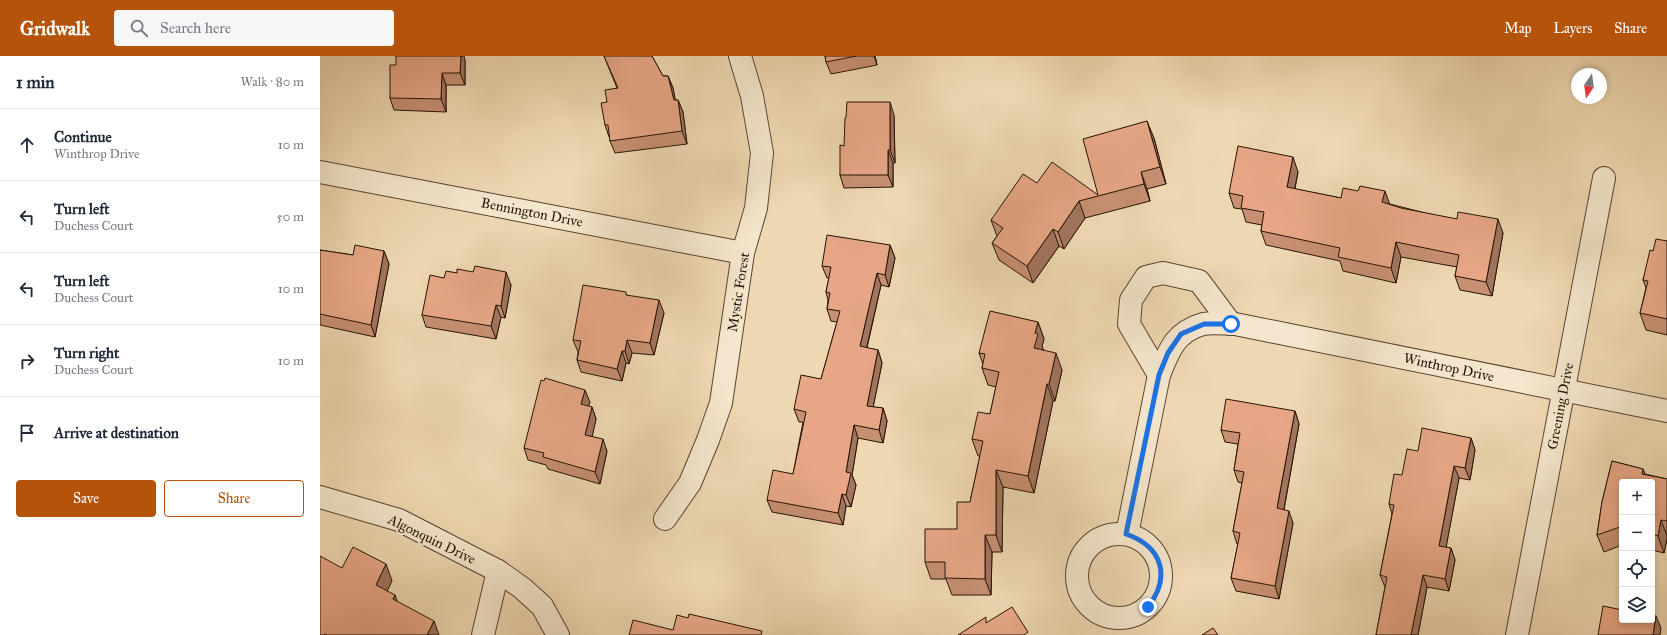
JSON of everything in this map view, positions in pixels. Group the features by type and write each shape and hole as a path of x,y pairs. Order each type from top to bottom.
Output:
{"street":[{"name":"Mystic Forest","path":"665,519 690,484 721,403 743,253 756,208 762,153 752,96 740,56"},
{"name":"Bennington Drive","path":"320,172 743,253"},
{"name":"Greening Drive","path":"1517,635 1604,178"},
{"path":"1126,534 1159,375 1128,324 1131,300 1146,277 1163,273 1198,282 1231,324"},
{"name":"Winthrop Drive","path":"1159,375 1168,353 1181,334 1204,324 1231,324 1667,411"},
{"name":"Algonquin Drive","path":"320,497 399,520 498,571 522,588 542,606 558,635"},
{"path":"483,635 498,571"}],"building":[{"path":"396,56 461,56 460,73 442,73 441,99 390,98 390,65 396,65"},
{"path":"604,56 652,56 663,76 668,76 674,100 678,100 682,131 610,141 608,125 605,125 601,103 607,102 605,90 618,88"},
{"path":"825,56 856,56 826,62"},
{"path":"847,102 890,102 890,150 888,150 888,175 840,175 840,145 844,146"},
{"path":"1147,121 1160,167 1141,172 1144,184 1079,201 1058,232 1053,229 1027,266 992,243 1003,228 991,220 1023,174 1037,183 1052,162 1098,195 1083,139"},
{"path":"1238,146 1293,157 1287,187 1341,198 1343,188 1358,191 1360,186 1385,191 1382,202 1401,208 1457,219 1458,212 1498,219 1486,282 1455,276 1459,255 1396,242 1391,268 1338,257 1340,248 1261,231 1264,212 1241,208 1243,196 1229,193"},
{"path":"827,235 890,245 885,275 877,273 860,346 878,350 867,406 883,408 879,430 854,425 846,472 851,473 846,495 842,494 838,513 767,500 773,470 793,474 806,412 794,409 801,375 821,379 840,311 827,309 830,293 826,292 831,267 822,266"},
{"path":"1656,239 1667,241 1667,319 1640,313 1648,281 1643,280 1650,250 1653,251"},
{"path":"355,245 384,251 371,325 320,314 320,250 353,255"},
{"path":"475,266 506,272 501,306 496,305 491,326 422,315 430,275 444,278 446,271 457,273 457,269 473,272"},
{"path":"583,285 626,292 626,295 659,300 650,343 627,340 625,351 622,351 617,369 577,360 581,341 573,340"},
{"path":"990,311 1038,322 1035,333 1038,334 1034,348 1056,353 1049,384 1047,384 1028,476 996,470 996,535 985,535 985,579 945,578 945,562 925,562 925,529 957,529 957,502 970,502 983,441 972,439 978,412 990,414 999,372 982,368 985,354 979,353"},
{"path":"545,378 585,390 581,404 592,407 585,435 603,439 595,472 543,457 544,453 524,448 541,380 544,381"},
{"path":"1226,399 1295,411 1277,508 1289,511 1275,586 1231,578 1240,533 1233,531 1244,472 1234,470 1240,433 1221,430"},
{"path":"1422,428 1471,438 1465,468 1454,466 1439,546 1451,548 1445,579 1423,575 1411,635 1376,635 1387,577 1380,575 1394,505 1389,504 1394,474 1402,475 1407,449 1418,451"},
{"path":"1612,461 1643,469 1642,474 1667,479 1667,521 1661,520 1658,536 1655,535 1655,479 1619,479 1619,527 1597,535 1602,502"},
{"path":"353,547 386,564 376,585 395,595 393,599 434,621 427,635 320,635 320,556 342,568"},
{"path":"1603,606 1619,609 1619,623 1655,623 1653,635 1598,635"},
{"path":"1012,607 1028,632 1024,635 958,635 986,617 986,623"},
{"path":"689,614 762,631 761,635 629,635 633,620 673,630 677,615 688,618"},
{"path":"1213,628 1218,635 1202,635"}],"route":[{"path":"1148,607 1156,597 1161,585 1161,571 1158,558 1150,547 1139,539 1126,534 1159,375 1168,353 1181,334 1204,324 1231,324"}]}
